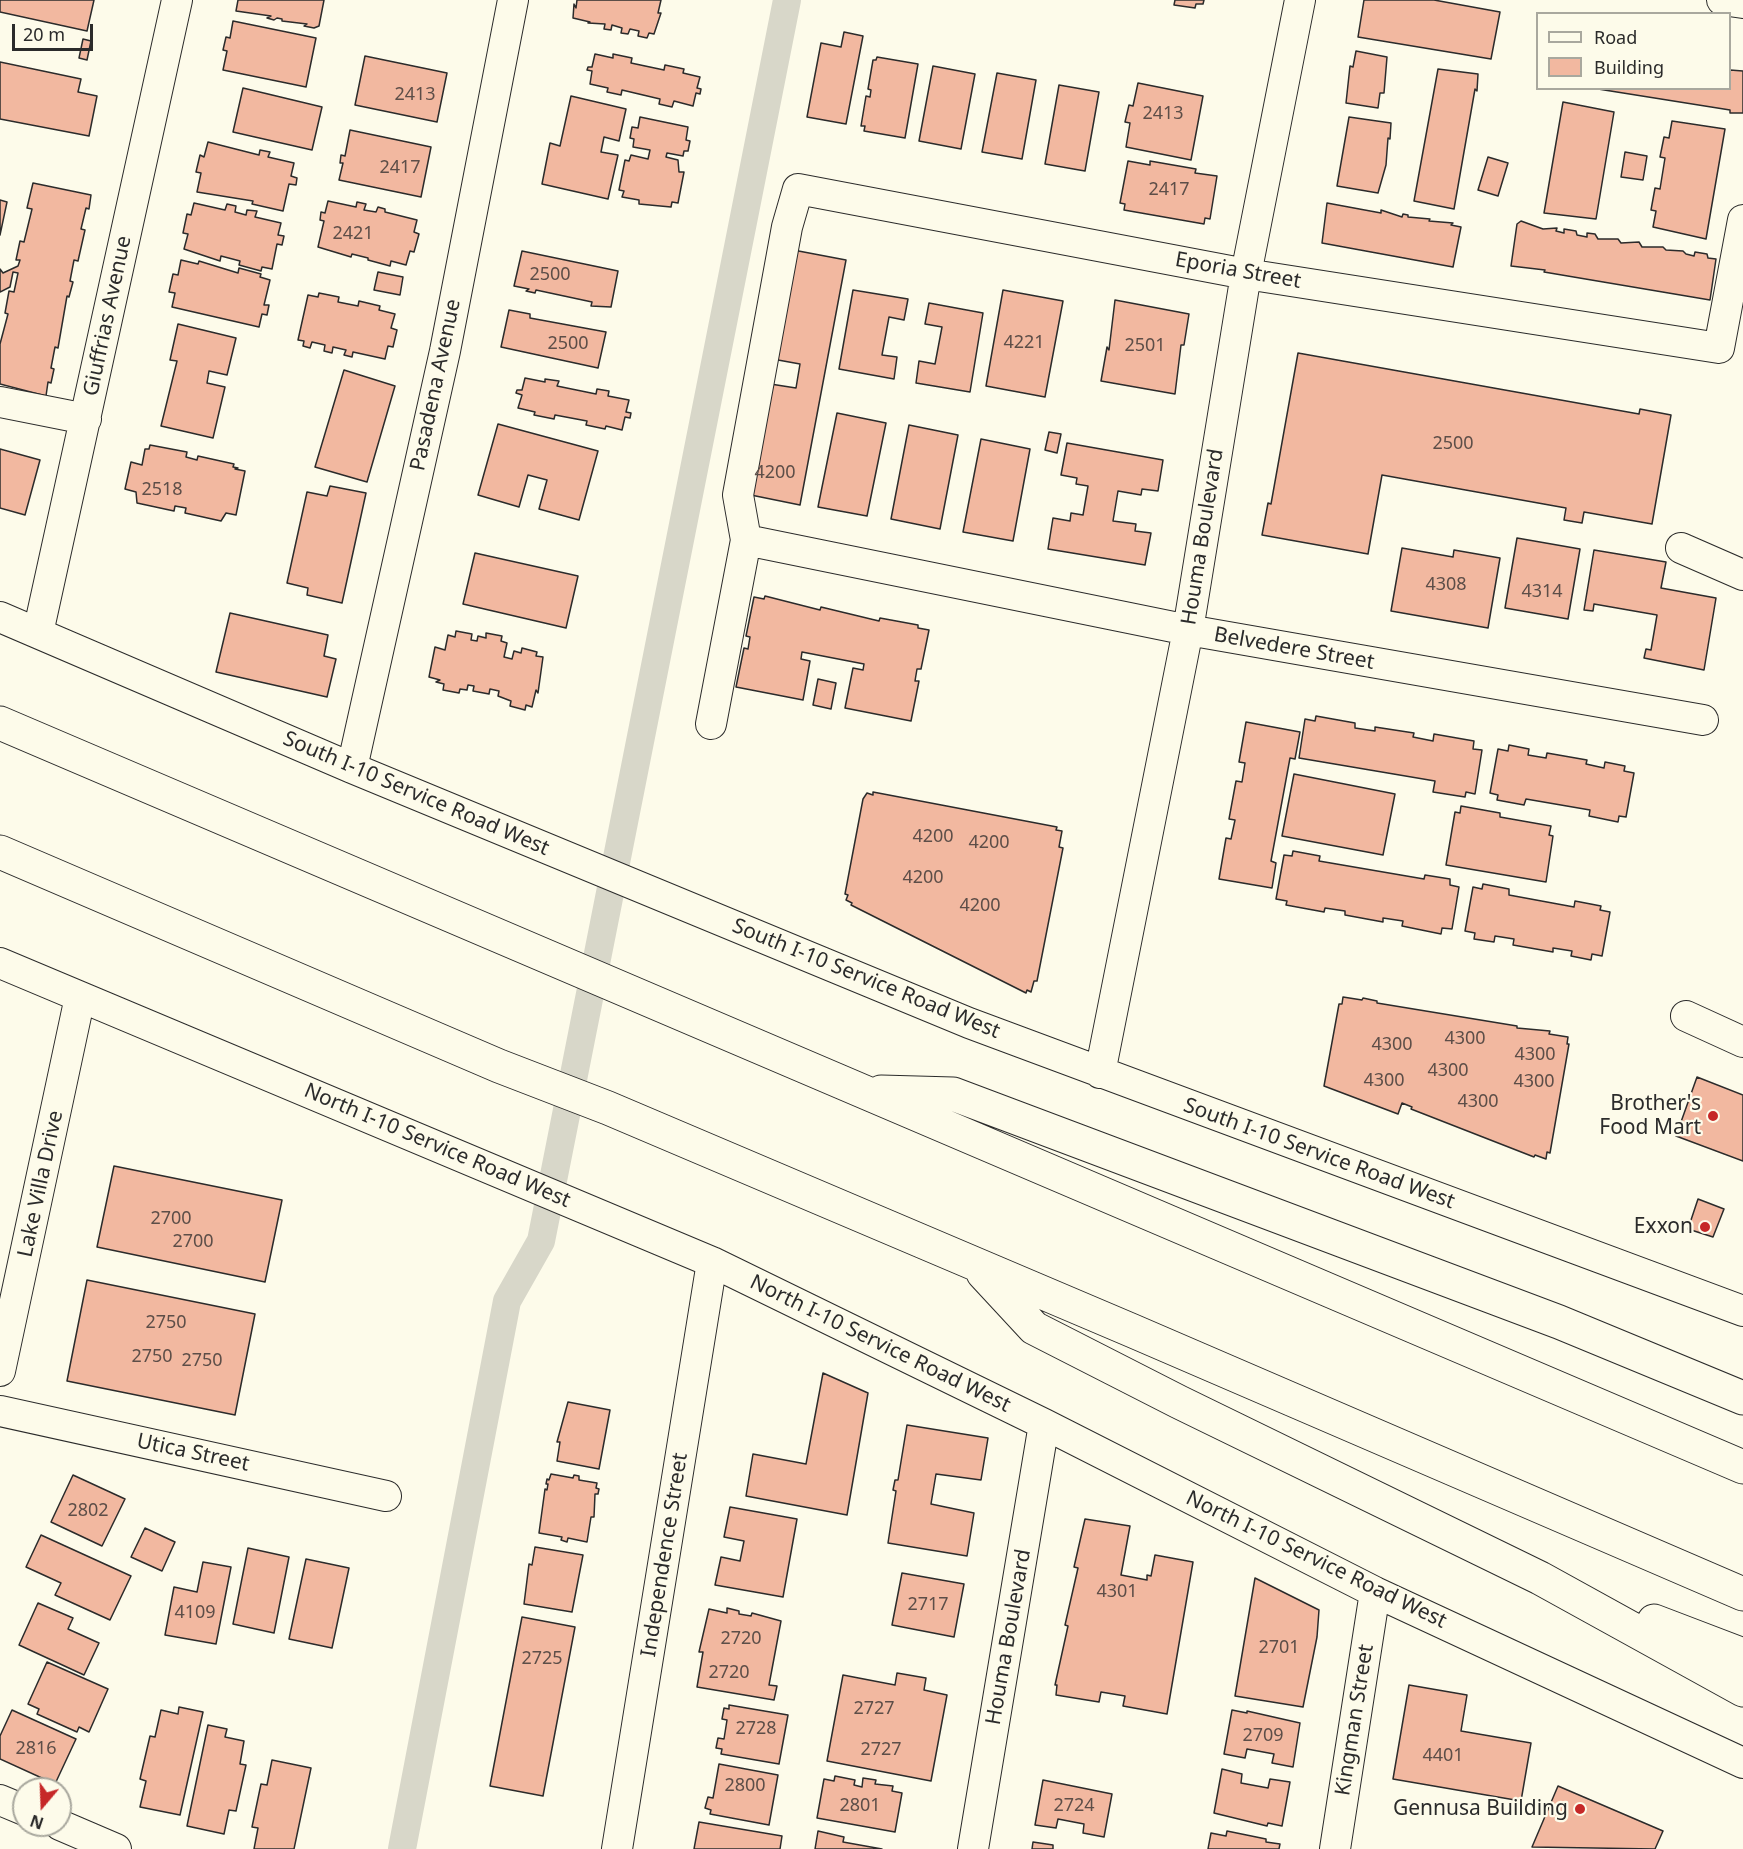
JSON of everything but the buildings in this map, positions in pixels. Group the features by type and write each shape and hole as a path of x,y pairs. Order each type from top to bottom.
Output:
{"highway":[{"path":"0,723 1743,1467"},
{"path":"0,852 499,1066 608,1108 1743,1594"},
{"path":"863,1092 953,1094 1548,1318 1743,1398"},
{"path":"974,1264 1034,1328 1179,1402 1540,1578 1743,1690"},
{"path":"1540,1578 1743,1655"}],"street":[{"name":"Giuffrias Avenue","path":"38,633 177,0"},
{"name":"Pasadena Avenue","path":"352,768 445,351 513,0"},
{"name":"Houma Boulevard","path":"1100,1073 1188,630 1246,274 1300,0"},
{"path":"1722,0 1743,3"},
{"name":"Eporia Street","path":"746,540 738,495 787,227 798,189 1246,274 1719,348 1743,219"},
{"path":"0,402 86,419"},
{"path":"711,724 746,540"},
{"name":"Belvedere Street","path":"746,540 1188,630 1703,720"},
{"path":"1681,548 1743,575"},
{"name":"South I-10 Service Road West","path":"0,617 352,768 969,1023 1743,1311"},
{"name":"North I-10 Service Road West","path":"0,963 712,1262 1044,1424 1376,1592 1743,1763"},
{"name":"Lake Villa Drive","path":"0,1371 80,997"},
{"path":"1686,1016 1743,1042"},
{"name":"Independence Street","path":"617,1849 712,1262"},
{"name":"Utica Street","path":"0,1411 386,1496"},
{"name":"Houma Boulevard","path":"973,1849 1044,1424"},
{"name":"Kingman Street","path":"1335,1849 1376,1592"},
{"path":"72,1830 116,1849"}],"waterway":[{"path":"402,1849 507,1301 541,1241 787,0"}],"place":[{"name":"Brother's Food Mart","path":"1713,1116"},
{"name":"Exxon","path":"1705,1227"},
{"name":"Gennusa Building","path":"1580,1809"}]}
